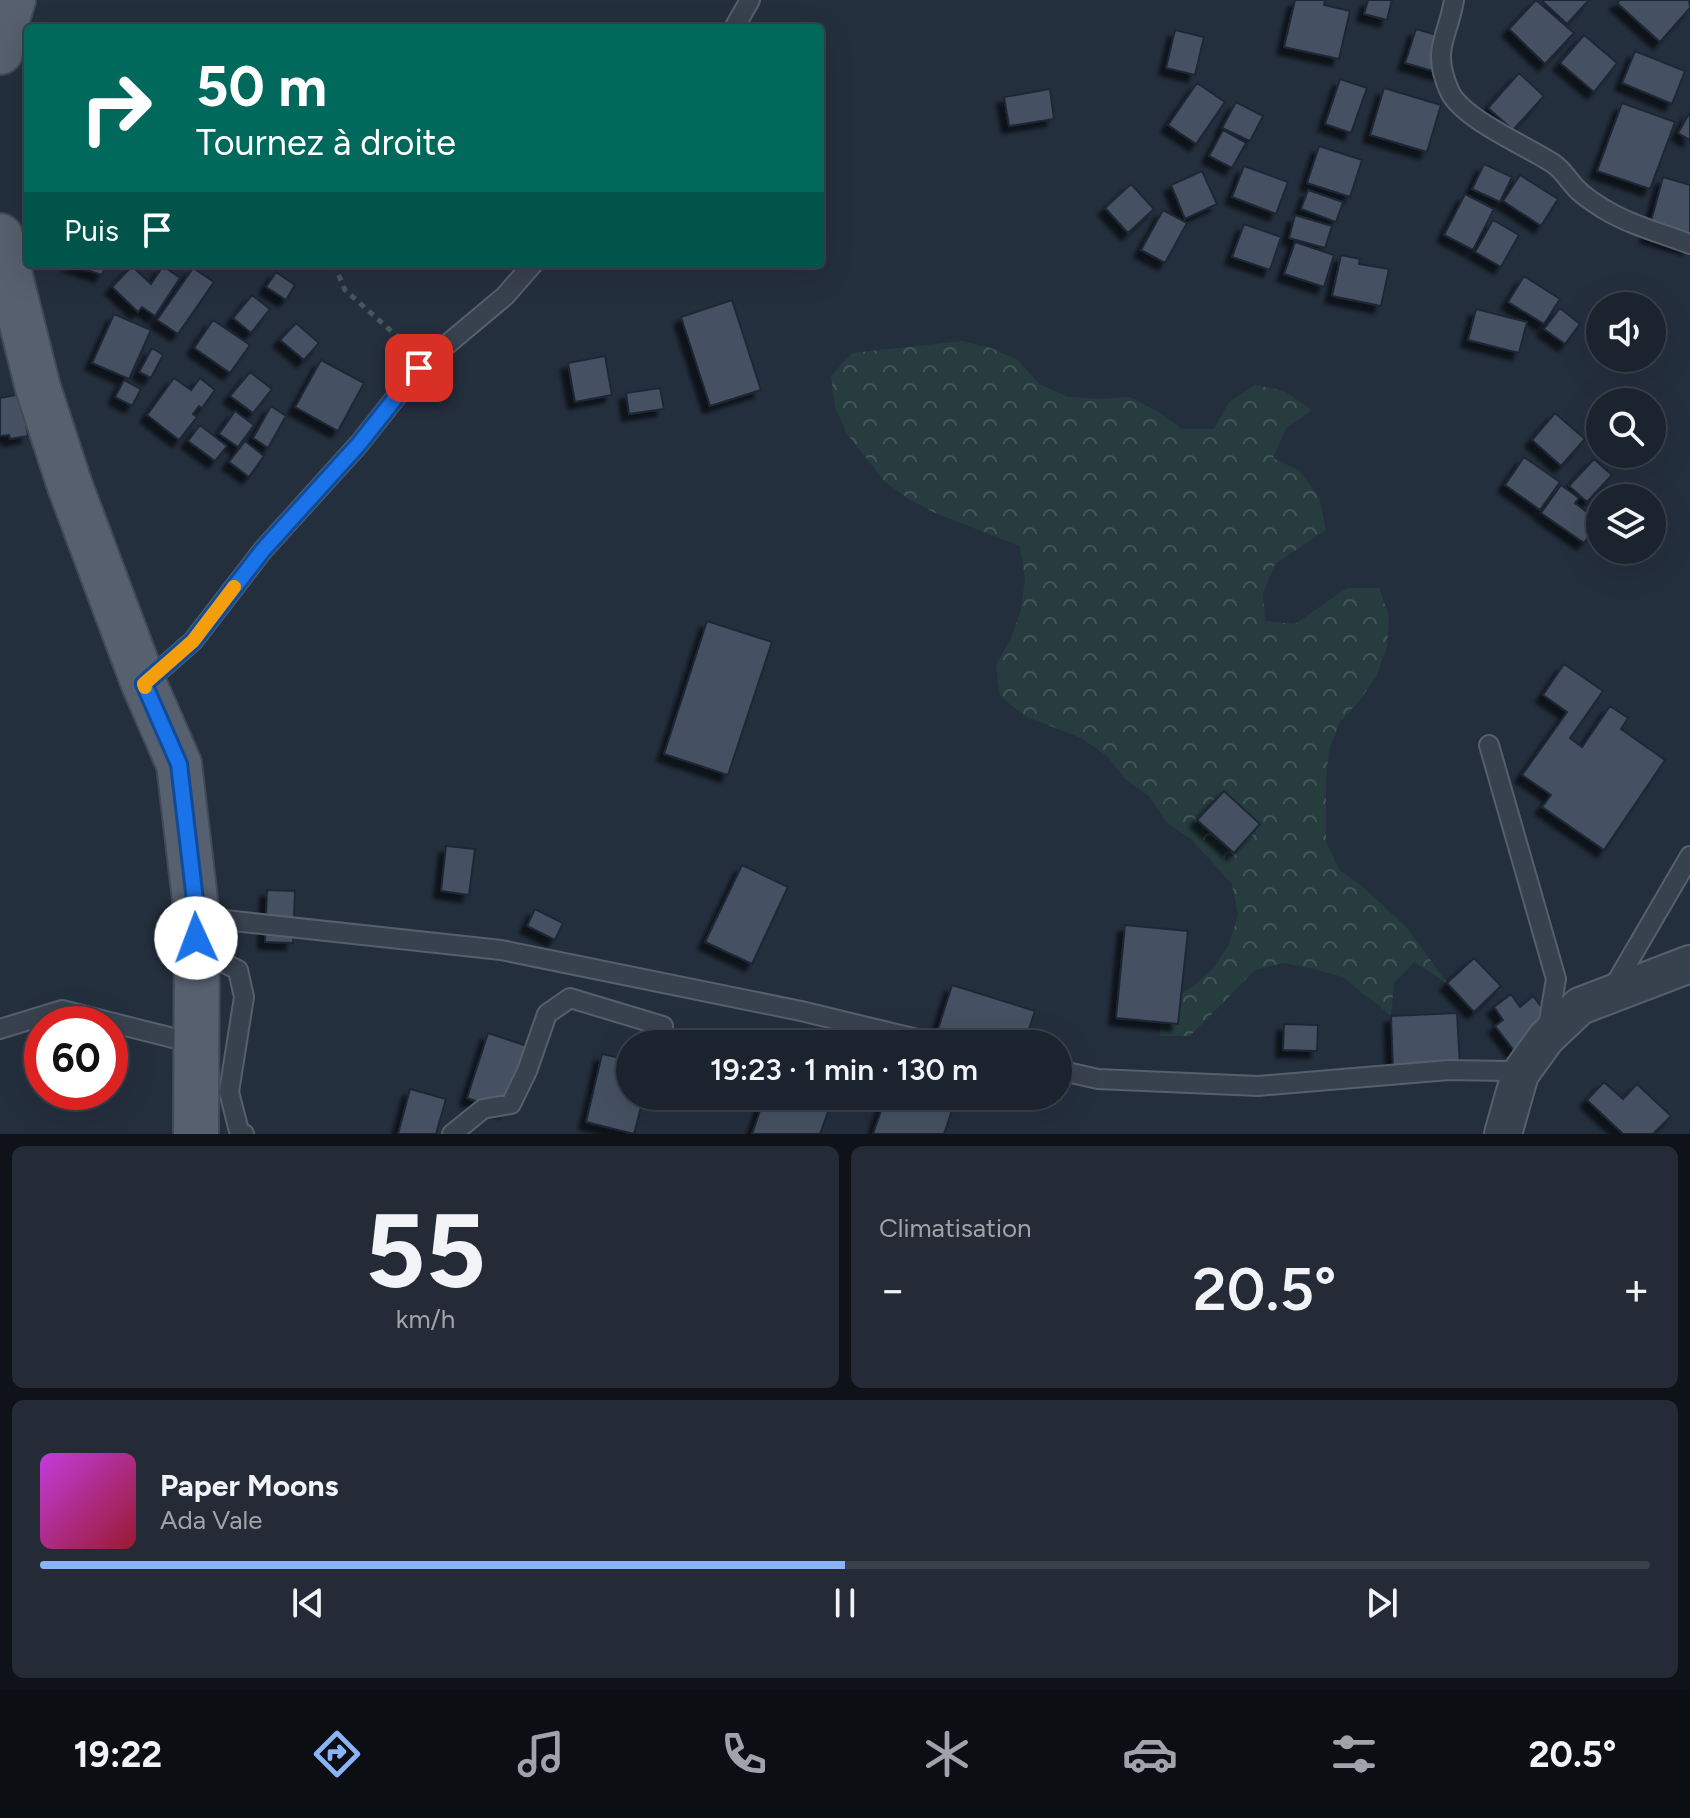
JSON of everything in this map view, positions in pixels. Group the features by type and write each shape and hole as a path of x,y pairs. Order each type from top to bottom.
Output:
{"main road":[{"path":"0,52 13,0"},
{"path":"0,236 38,388 70,486 144,684 179,764 196,938 196,1134"}],"street":[{"path":"1503,1134 1520,1074 1546,1038 1580,1006 1690,964"}],"lane":[{"path":"736,24 750,0"},
{"path":"1454,0 1441,44 1441,67 1450,94 1463,108 1557,166 1579,192 1605,210 1690,244"},
{"path":"144,684 193,641 263,550 359,444 419,368 505,296 530,268"},
{"path":"1489,745 1556,979 1546,1038"},
{"path":"1609,994 1690,856"},
{"path":"196,938 501,950 879,1030"},
{"path":"196,938 218,960 238,970 244,997 229,1092 239,1131 244,1134"},
{"path":"452,1134 483,1109 511,1104 527,1071 547,1014 570,998 663,1026 661,1030"},
{"path":"0,1029 62,1010 197,1044"},
{"path":"1072,1073 1098,1079 1258,1086 1449,1070 1520,1074"}],"path":[{"path":"336,268 345,290 398,337 407,358 419,368"}],"green space":[{"path":"962,341 991,348 1018,360 1039,384 1068,397 1130,397 1182,429 1214,429 1229,402 1255,385 1284,391 1312,410 1286,428 1273,458 1300,471 1319,497 1326,530 1275,564 1263,593 1265,621 1295,624 1347,588 1379,588 1389,616 1387,647 1377,675 1340,722 1329,749 1326,842 1339,870 1363,887 1407,928 1447,983 1414,962 1394,983 1391,1016 1343,977 1283,963 1255,970 1190,1036 1160,1036 1161,1004 1188,990 1212,970 1229,944 1238,915 1232,884 1191,839 1166,822 1149,796 1125,779 1106,755 1081,738 1025,716 1000,696 996,665 1011,638 1021,610 1025,578 1020,546 935,513 885,482 847,434 835,407 831,376 852,353"}],"building":[{"path":"1295,0 1325,0 1324,5 1350,11 1339,59 1284,47"},
{"path":"1368,0 1392,0 1387,20 1364,14"},
{"path":"1536,0 1574,33 1545,64 1509,29"},
{"path":"1541,0 1589,0 1567,24"},
{"path":"1620,0 1689,0 1690,8 1660,42 1617,3"},
{"path":"1416,29 1454,40 1443,74 1405,63"},
{"path":"1175,30 1204,37 1195,75 1166,68"},
{"path":"1584,35 1617,63 1594,92 1560,63"},
{"path":"1635,51 1685,71 1672,104 1622,83"},
{"path":"1519,73 1544,96 1513,130 1488,108"},
{"path":"1340,79 1367,88 1351,133 1325,124"},
{"path":"1197,83 1225,102 1196,144 1168,125"},
{"path":"1384,88 1441,105 1427,152 1370,135"},
{"path":"1050,89 1054,119 1009,126 1004,97"},
{"path":"1236,102 1263,116 1250,141 1222,128"},
{"path":"1622,103 1675,122 1650,189 1597,171"},
{"path":"1690,112 1690,140 1678,133"},
{"path":"1223,130 1246,143 1232,168 1209,156"},
{"path":"1319,146 1362,160 1350,197 1307,183"},
{"path":"1484,164 1512,177 1500,202 1472,189"},
{"path":"1244,166 1288,182 1276,214 1232,197"},
{"path":"1202,171 1217,204 1185,219 1171,185"},
{"path":"1520,175 1558,199 1541,226 1503,201"},
{"path":"1663,177 1690,185 1690,248 1647,236"},
{"path":"1131,184 1154,209 1128,233 1105,208"},
{"path":"1308,190 1343,202 1336,222 1301,209"},
{"path":"1465,194 1494,209 1473,250 1444,235"},
{"path":"1163,210 1187,223 1165,263 1141,250"},
{"path":"1295,215 1332,226 1325,248 1289,238"},
{"path":"1493,220 1519,235 1501,267 1475,252"},
{"path":"1244,224 1281,237 1270,270 1232,257"},
{"path":"1295,242 1334,255 1324,287 1284,274"},
{"path":"1341,255 1360,259 1359,264 1389,269 1381,306 1332,296"},
{"path":"80,268 105,268 102,275"},
{"path":"130,268 134,268 151,284 162,268 180,278 155,316 142,307 138,312 112,287"},
{"path":"193,268 214,282 178,334 157,320"},
{"path":"276,272 295,285 286,300 266,287"},
{"path":"1524,276 1560,299 1544,324 1508,302"},
{"path":"252,295 270,309 251,333 233,318"},
{"path":"732,300 761,390 710,406 681,317"},
{"path":"1560,308 1580,324 1565,344 1544,329"},
{"path":"1476,309 1527,322 1519,353 1468,340"},
{"path":"114,314 151,330 129,379 92,363"},
{"path":"213,320 250,345 230,373 194,348"},
{"path":"296,323 319,343 304,360 280,340"},
{"path":"152,348 163,355 151,378 139,372"},
{"path":"605,356 612,395 575,402 568,363"},
{"path":"321,360 364,383 338,431 295,407"},
{"path":"250,372 272,389 253,413 230,396"},
{"path":"174,378 191,390 200,378 215,390 202,408 199,406 193,414 197,417 179,440 147,415"},
{"path":"124,380 141,389 132,406 115,397"},
{"path":"660,388 664,409 629,414 626,393"},
{"path":"21,394 28,436 10,439 9,435 0,436 0,398"},
{"path":"271,406 286,416 268,448 253,438"},
{"path":"235,411 254,425 238,447 219,434"},
{"path":"1555,413 1585,439 1561,466 1532,440"},
{"path":"200,425 227,446 215,461 188,441"},
{"path":"245,441 264,456 249,477 229,462"},
{"path":"1524,457 1560,482 1540,510 1505,485"},
{"path":"1586,468 1604,468 1612,475 1604,484 1586,484 1586,501 1569,486"},
{"path":"1561,485 1579,498 1575,503 1586,511 1586,540 1584,543 1541,513"},
{"path":"707,621 772,642 728,775 664,754"},
{"path":"1564,664 1603,691 1570,738 1582,747 1610,706 1628,718 1621,729 1665,760 1604,850 1542,807 1551,795 1522,775 1567,712 1543,695"},
{"path":"1224,791 1260,824 1234,853 1197,820"},
{"path":"446,846 475,849 469,895 441,891"},
{"path":"742,865 788,887 752,964 705,942"},
{"path":"267,890 295,891 293,943 265,942"},
{"path":"535,909 563,923 555,940 527,926"},
{"path":"1125,925 1188,931 1178,1024 1116,1018"},
{"path":"1474,958 1501,986 1474,1012 1447,983"},
{"path":"952,985 1035,1011 1029,1030 938,1030"},
{"path":"1511,994 1520,1007 1533,996 1557,1027 1519,1057 1495,1026 1503,1020 1494,1007"},
{"path":"1457,1013 1460,1067 1393,1069 1391,1016"},
{"path":"1284,1024 1318,1025 1317,1051 1283,1050"},
{"path":"488,1033 527,1046 506,1111 467,1098"},
{"path":"602,1054 616,1057 616,1110 640,1110 634,1134 586,1122"},
{"path":"1604,1082 1623,1099 1637,1084 1671,1116 1653,1134 1623,1134 1587,1100"},
{"path":"410,1089 446,1099 436,1134 398,1134"},
{"path":"760,1110 829,1110 820,1134 752,1134"},
{"path":"881,1110 952,1110 944,1134 873,1134"}],"slow traffic":[{"path":"145,687 144,684 193,641 234,587"}],"route":[{"path":"196,938 197,917 179,764 144,684 193,641 263,550 359,444 419,368"}]}
